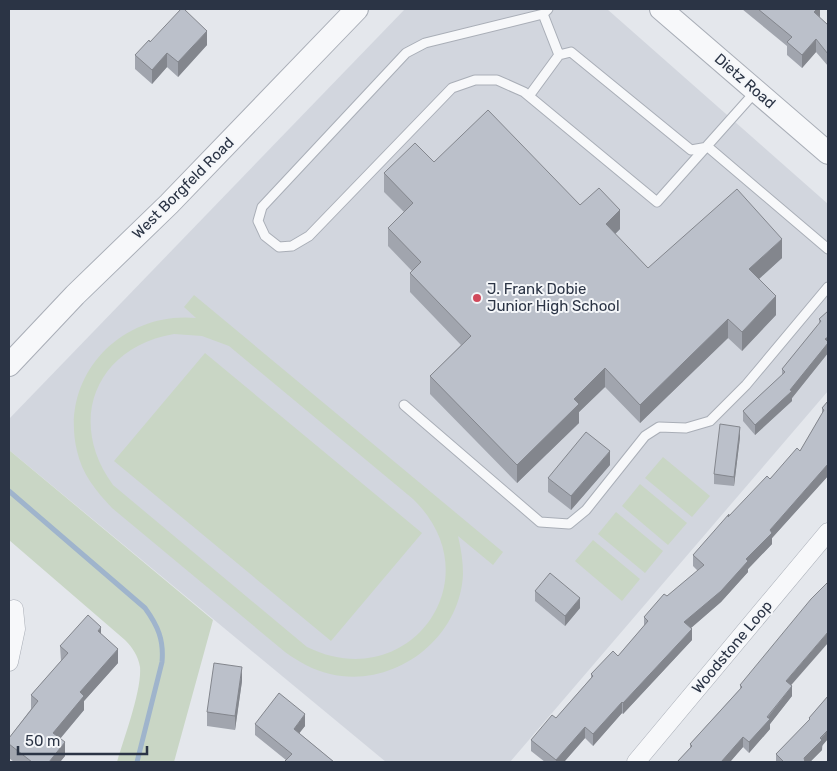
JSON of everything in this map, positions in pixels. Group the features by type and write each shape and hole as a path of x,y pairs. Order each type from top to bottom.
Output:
{"street":[{"name":"West Borgfeld Road","path":"9,365 75,295 169,204 357,9"},
{"name":"Dietz Road","path":"661,9 828,153"},
{"name":"Woodstone Loop","path":"636,762 828,532"},
{"path":"9,662 16,629 14,609"}],"lane":[{"path":"559,55 546,11 425,43 406,53 262,207 258,221 265,236 279,247 292,246 308,236 452,88 475,80 497,80 530,96 657,202 756,91"},
{"path":"530,96 559,55 571,52 691,150 708,147"},
{"path":"708,147 828,249"},
{"path":"404,405 540,522 569,524 586,510 646,436 659,427 686,428 710,421 746,385 828,287"}],"shaded area":[{"name":"J. Frank Dobie Junior High School","path":"405,9 607,9 828,204 828,391 510,762 386,762 9,450 9,419"}],"green space":[{"path":"194,295 503,552 493,565 458,536 463,574 459,598 450,620 436,639 419,654 399,666 377,674 354,677 330,674 306,665 285,652 112,508 90,482 79,459 74,423 77,398 87,374 102,354 121,337 143,325 169,319 196,318 184,307","holes":["174,334 202,336 229,346 413,499 436,530 445,562 442,594 429,621 407,643 378,656 344,658 307,647 113,485 99,461 92,436 91,413 97,390 108,371 125,354 147,342"]},
{"path":"205,353 422,533 331,641 114,461"},
{"path":"9,450 213,620 174,762 117,762 138,688 140,667 138,659 133,649 125,640 9,540"},
{"path":"663,457 710,496 692,517 645,478"},
{"path":"640,484 687,523 668,545 622,506"},
{"path":"616,512 663,551 645,573 598,534"},
{"path":"593,540 640,579 622,601 575,561"}],"building":[{"path":"181,9 184,9 207,31 178,62 167,53 152,70 135,55"},
{"path":"758,9 817,9 814,12 828,25 828,54 816,39 802,55 787,42 792,37"},
{"path":"488,110 580,205 599,188 620,210 606,224 648,268 737,189 782,239 749,269 776,296 742,332 728,319 640,405 605,368 574,399 579,404 517,465 430,376 471,336 410,273 421,262 388,228 413,203 384,173 415,143 434,162"},
{"path":"828,311 828,337 825,339 828,343 790,390 792,391 755,425 743,411 785,372 782,369 821,321 819,319"},
{"path":"828,401 828,464 770,530 772,533 746,559 748,561 721,591 684,622 692,629 593,734 585,727 556,760 531,740 552,715 556,718 593,676 591,674 613,651 618,656 648,621 644,617 664,594 667,596 704,565 693,555 729,514 728,517 767,476 770,479 797,448 800,451 824,410 822,408"},
{"path":"720,424 740,427 734,477 714,474"},
{"path":"586,432 610,451 571,496 548,478"},
{"path":"550,573 580,598 565,616 535,591"},
{"path":"828,582 828,632 786,681 792,686 767,717 770,719 749,742 743,737 721,762 677,762 692,746 690,744 742,687 740,685 811,599"},
{"path":"88,615 101,627 98,631 118,649 80,692 84,696 53,733 65,742 49,762 32,762 9,744 9,738 38,701 31,695 68,653 60,646"},
{"path":"214,663 242,667 235,716 207,712"},
{"path":"279,693 305,714 294,729 334,762 284,762 292,754 255,724"},
{"path":"828,696 828,730 820,738 822,740 804,758 805,762 784,762 776,754 810,719"}],"waterway":[{"path":"9,491 145,608 157,627 161,640 162,662 137,762"}],"place":[{"name":"J. Frank Dobie Junior High School","path":"477,298"}]}
